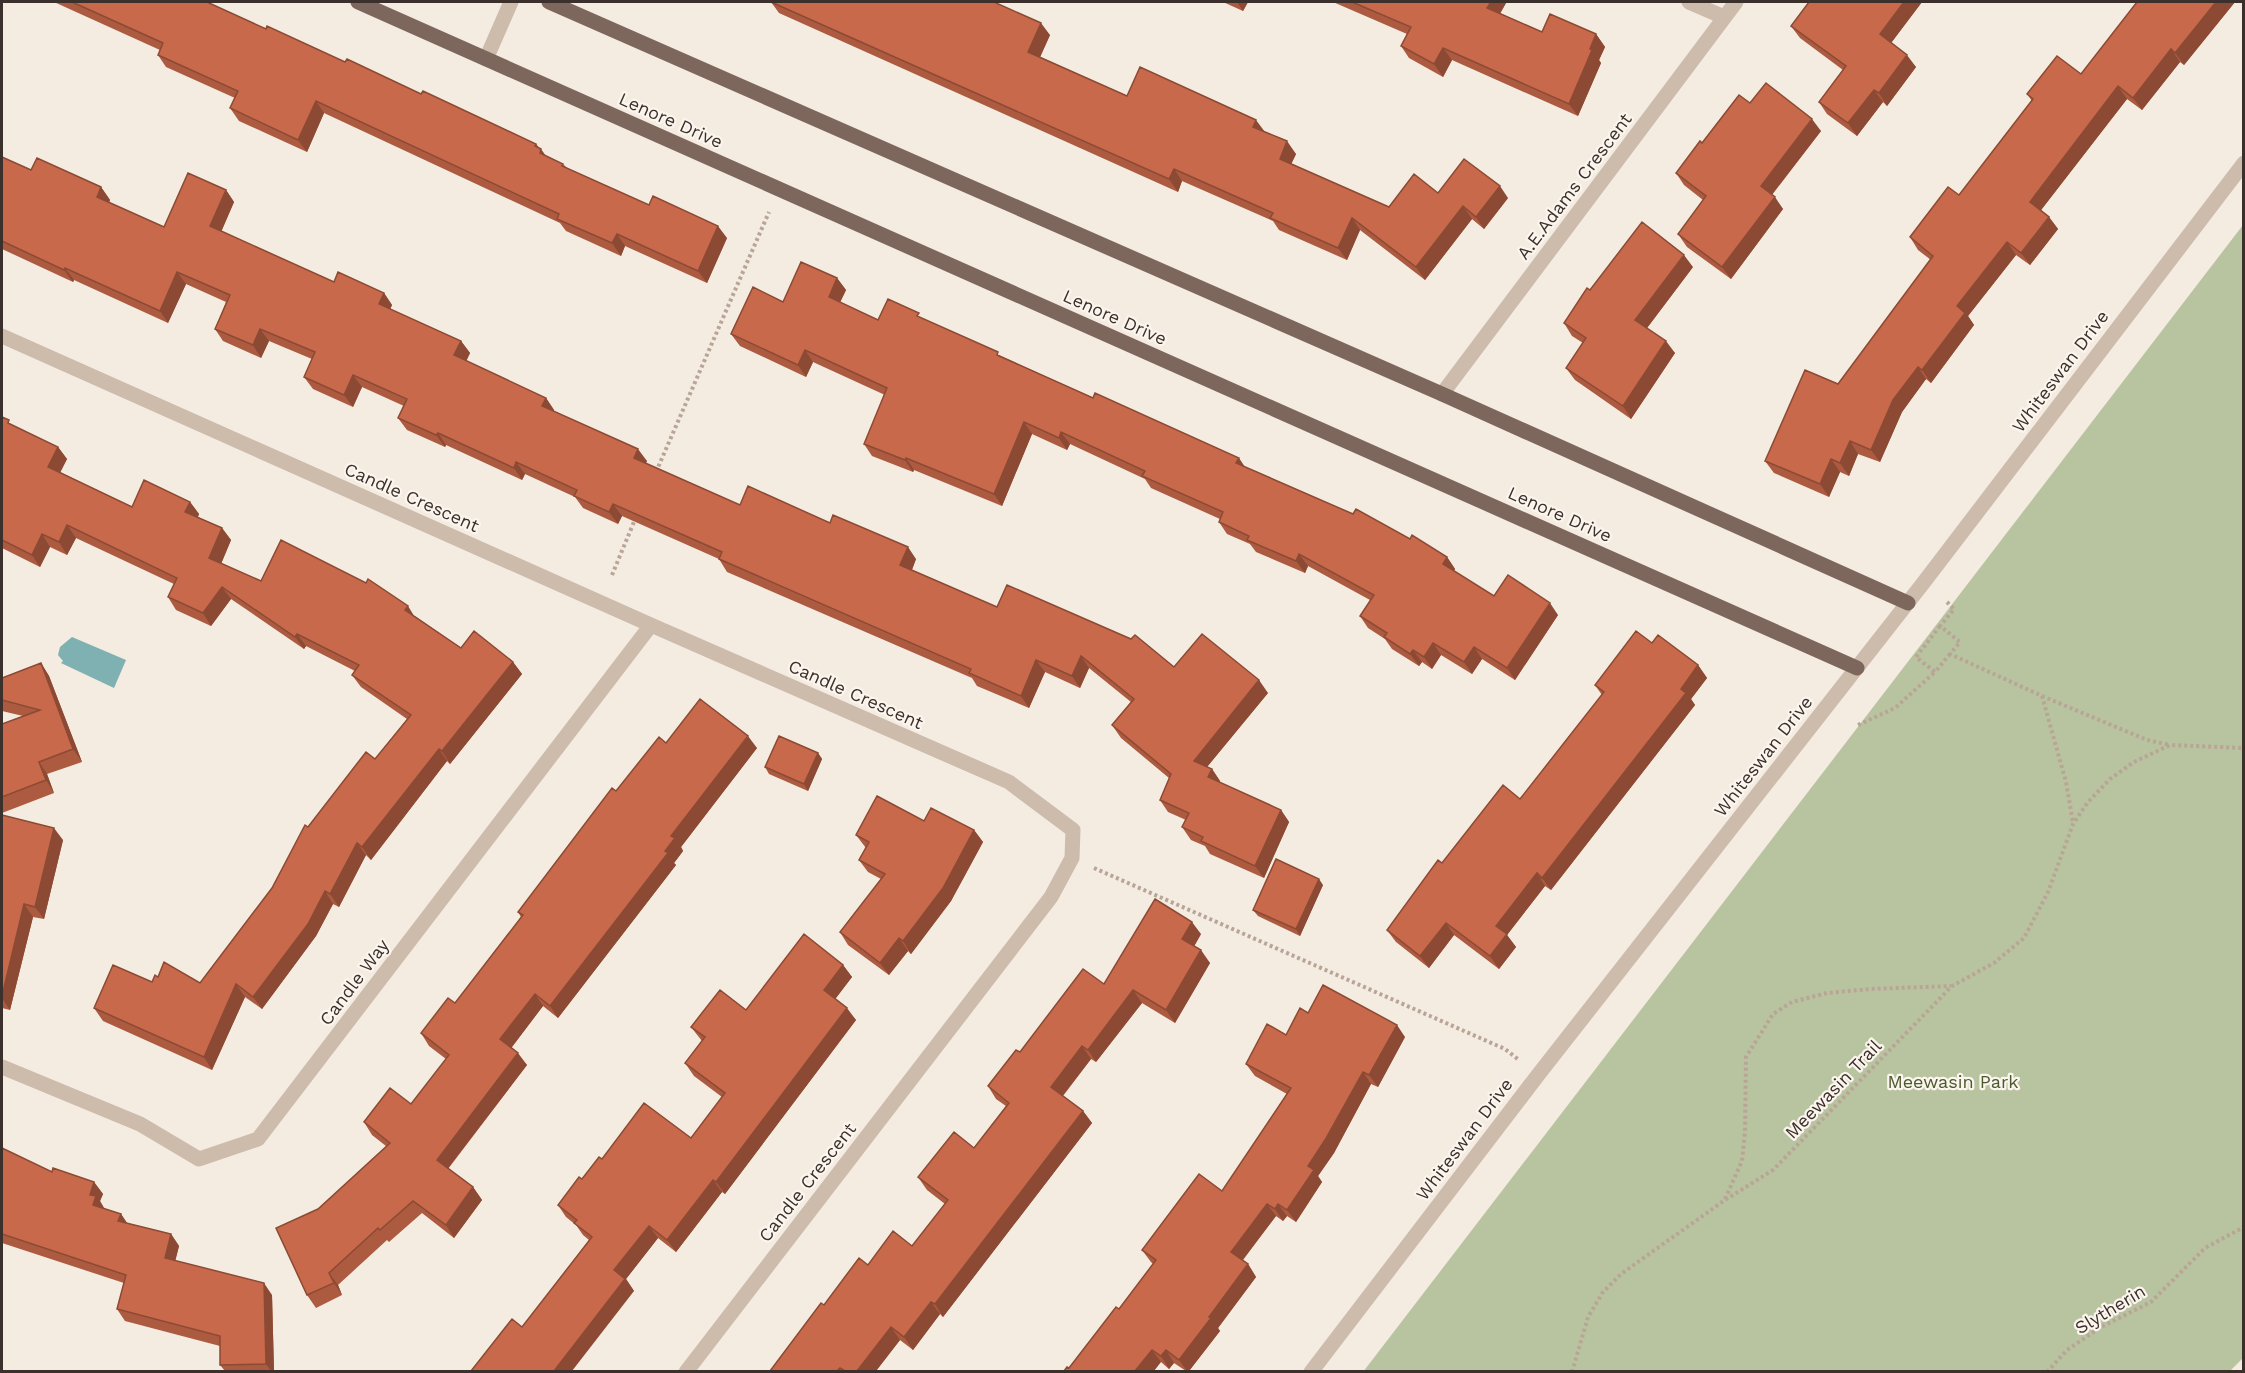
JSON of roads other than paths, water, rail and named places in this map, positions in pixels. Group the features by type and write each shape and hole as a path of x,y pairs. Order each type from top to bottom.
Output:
{"main road":[{"name":"Lenore Drive","path":"358,2 1857,668"},
{"path":"549,2 1443,394 1908,603"}],"street":[{"path":"486,59 511,2"},
{"path":"1689,2 1724,17"},
{"name":"A.E.Adams Crescent","path":"1443,394 1736,2"},
{"name":"Whiteswan Drive","path":"1311,1371 1538,1075 1908,603 2244,162"},
{"name":"Candle Crescent","path":"2,336 1009,782 1073,830 1072,858 1051,897 686,1371"},
{"name":"Candle Way","path":"2,1067 140,1124 199,1159 258,1139 651,625"}],"water":[{"path":"72,637 126,660 114,688 61,663 63,661 58,655 60,647"}],"park label":[{"name":"Meewasin Park","path":"1953,1081"}]}
